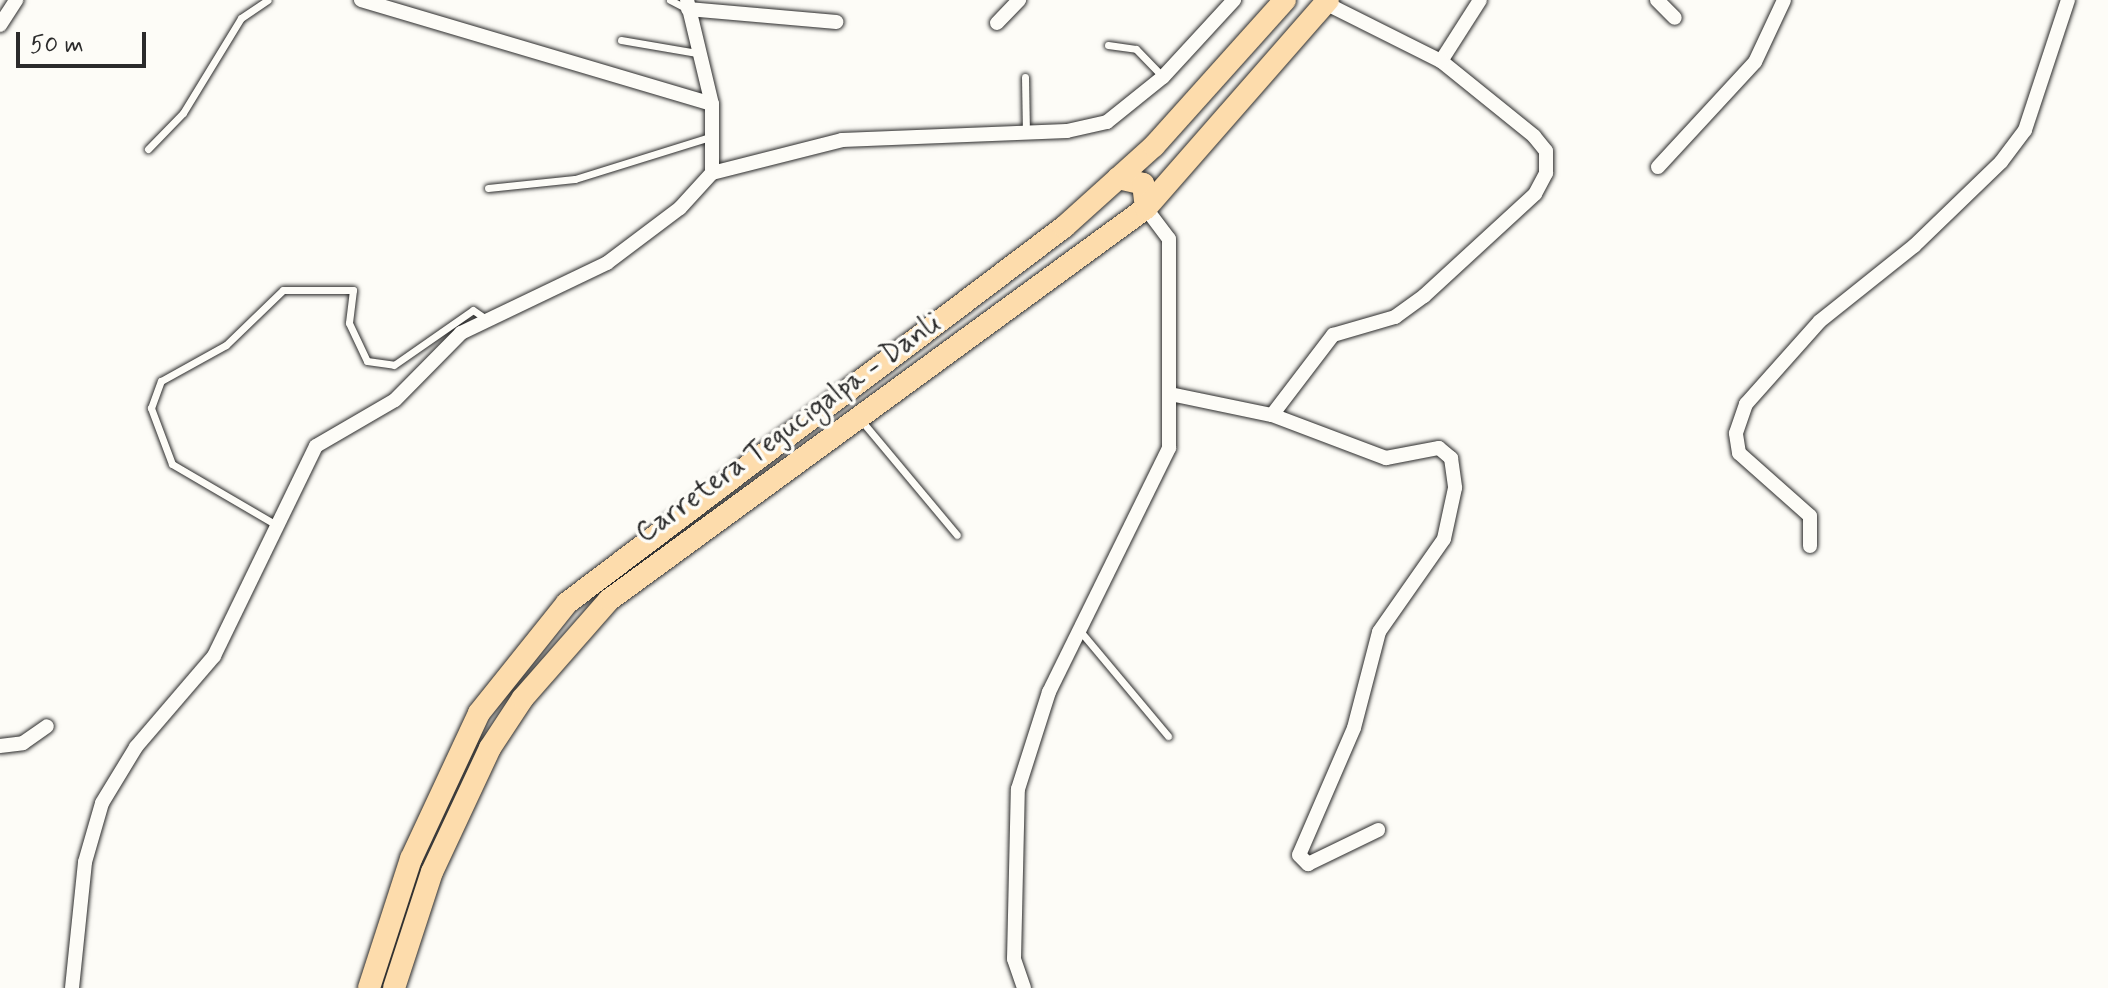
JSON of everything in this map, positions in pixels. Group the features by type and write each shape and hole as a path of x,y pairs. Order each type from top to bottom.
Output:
{"highway":[{"name":"Carretera Tegucigalpa - Danli","path":"369,988 411,859 479,713 567,603 1064,227 1154,146 1285,0"},
{"name":"Carretera Tegucigalpa - Danli","path":"394,988 463,799 523,698 609,600 1146,208 1180,174 1326,2"},
{"path":"1154,146 1153,166 1180,174"},
{"path":"1118,178 1143,184 1146,208"}],"street":[{"path":"0,25 16,0"},
{"path":"361,0 712,104"},
{"path":"997,23 1019,0"},
{"path":"72,988 85,862 102,803 136,747 214,656 273,523 316,446 395,400 461,333 490,323 607,263 680,208 712,173 842,140 1026,132 1107,122 1163,77 1234,0"},
{"path":"1441,61 1480,0"},
{"path":"1657,0 1675,18"},
{"path":"1658,167 1755,62 1784,0"},
{"path":"1810,546 1810,516 1739,453 1736,433 1746,404 1820,321 1914,246 2001,162 2025,130 2068,0"},
{"path":"1272,415 1333,335 1395,317 1424,296 1542,181 1547,159 1534,136 1441,61 1326,2"},
{"path":"712,173 712,104 697,53 688,4 836,22"},
{"path":"1024,988 1014,959 1018,789 1078,629 1169,448 1175,395 1169,239 1146,208"},
{"path":"1175,395 1272,415 1386,458 1439,448 1454,468 1444,539 1379,632 1354,728 1299,855 1308,864 1378,830"},
{"path":"0,746 23,743 47,726"}],"lane":[{"path":"148,149 183,113 241,18 268,0"},
{"path":"670,0 688,4"},
{"path":"621,40 697,53"},
{"path":"1108,45 1136,49 1163,77"},
{"path":"1025,77 1026,132"},
{"path":"488,188 575,179 713,136"},
{"path":"273,523 172,464 151,408 161,381 226,345 283,290 353,290 349,323 367,361 394,365 473,310 490,323"},
{"path":"858,418 957,535"},
{"path":"1078,629 1168,736"}]}
